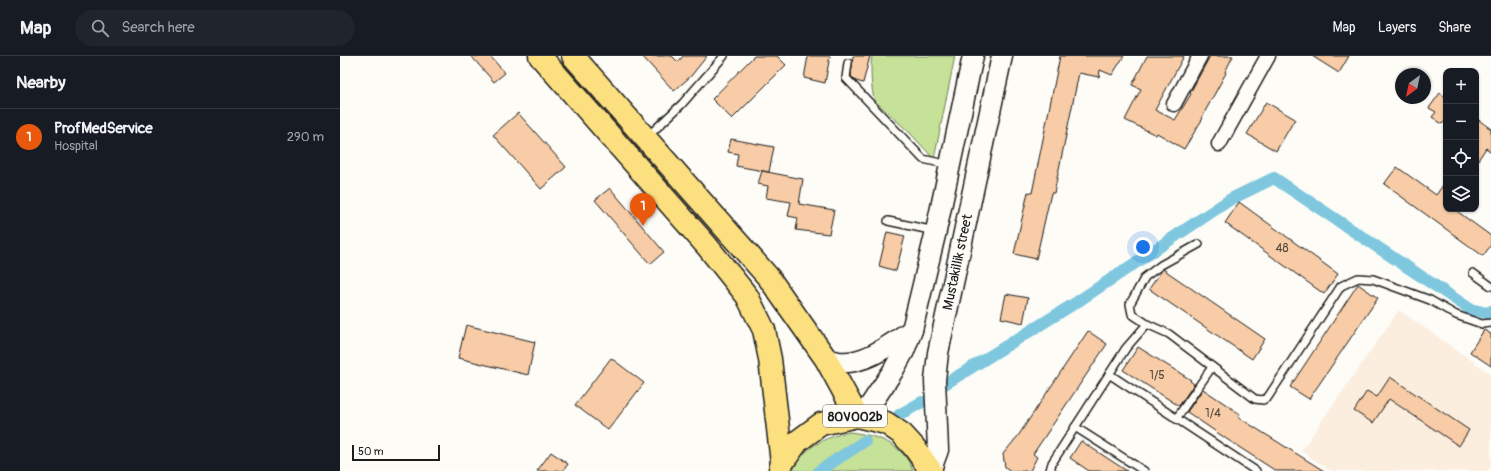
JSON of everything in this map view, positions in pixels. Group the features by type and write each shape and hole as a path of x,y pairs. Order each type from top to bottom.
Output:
{"main road":[{"path":"540,56 706,246 747,296 764,330 770,359 781,467"},
{"path":"573,56 769,278 826,359 860,416"},
{"name":"Mustakillik street","path":"931,470 902,434 886,424 860,416 882,388 898,362 912,330 936,232 973,56"},
{"name":"Mustakillik street","path":"931,470 938,450 935,380 938,353 1002,56"},
{"path":"625,154 645,138"},
{"path":"826,359 839,362 864,358 912,330"},
{"name":"80V002b","path":"781,467 798,441 821,424 860,416"}],"street":[{"path":"1174,104 1200,56"},
{"path":"1218,144 1268,56"}],"lane":[{"path":"645,138 682,104 724,56"},
{"path":"848,62 846,78 924,159 950,165"},
{"path":"888,221 936,232"},
{"path":"1199,244 1161,265 1145,277 1130,304 1132,314 1147,324 1169,334 1255,399 1263,400 1268,398 1341,286 1358,278 1373,279 1430,300 1456,315 1482,324 1491,323"},
{"path":"1473,273 1491,286"},
{"path":"1052,471 1050,470 1052,463 1074,427 1126,348 1147,324"},
{"path":"1176,419 1212,367"},
{"path":"1109,374 1256,471"},
{"path":"1074,427 1144,471"}],"shaded area":[{"path":"1399,310 1491,374 1491,466 1488,471 1331,471 1301,451"}],"green space":[{"path":"872,56 955,56 934,159 910,133 875,101 871,79"},
{"path":"849,432 869,435 887,442 903,454 913,471 793,471 802,455 816,444"}],"building":[{"path":"471,56 490,56 505,73 494,82"},
{"path":"642,56 672,56 678,62 683,56 707,56 691,76 674,91"},
{"path":"754,56 777,56 786,65 732,119 712,99"},
{"path":"808,56 830,56 825,83 804,78"},
{"path":"853,56 870,56 863,83 856,81 851,76"},
{"path":"1060,56 1124,56 1112,75 1100,70 1099,77 1079,73 1054,193 1051,193 1036,259 1014,254 1028,192 1032,193"},
{"path":"1147,56 1184,56 1155,110 1175,120 1191,94 1190,93 1210,56 1233,56 1225,72 1226,73 1202,117 1203,118 1184,149 1157,133 1156,135 1125,120 1141,89 1132,85"},
{"path":"1312,56 1349,56 1339,73"},
{"path":"1440,93 1443,95 1442,124 1432,117 1436,112 1429,108"},
{"path":"1266,102 1295,119 1276,151 1247,134"},
{"path":"518,113 566,167 541,189 493,135"},
{"path":"1479,120 1491,129 1491,152 1486,148 1479,158"},
{"path":"731,139 774,147 769,172 736,166 738,154 728,152"},
{"path":"1397,167 1436,195 1443,185 1443,212 1458,212 1491,236 1491,245 1483,256 1384,184"},
{"path":"762,171 803,179 799,204 834,210 829,234 796,230 798,218 788,216 791,202 766,198 768,186 758,184"},
{"path":"610,188 664,252 650,264 595,200"},
{"path":"1239,202 1338,274 1324,294 1225,223"},
{"path":"887,232 905,236 896,271 879,266"},
{"path":"1163,269 1265,339 1252,359 1149,289"},
{"path":"1358,284 1378,298 1309,399 1290,387"},
{"path":"1006,294 1028,298 1023,323 1001,318"},
{"path":"466,325 535,342 528,375 458,358"},
{"path":"1484,330 1491,334 1491,366 1470,352"},
{"path":"1088,331 1107,344 1033,454 1037,457 1030,471 1011,471 1005,467 1003,454 1018,436"},
{"path":"1138,347 1191,380 1190,381 1194,384 1179,406 1123,370"},
{"path":"611,358 644,383 608,430 575,405"},
{"path":"1390,377 1469,430 1459,446 1389,399 1373,423 1354,411 1367,391 1377,397"},
{"path":"1203,389 1240,414 1238,417 1324,471 1276,471 1228,440 1187,412"},
{"path":"1081,441 1127,471 1089,471 1070,458"},
{"path":"551,452 568,464 563,471 537,471"}],"waterway":[{"path":"945,384 1077,302 1231,199 1274,178 1470,309 1487,313 1491,311"},
{"path":"899,415 922,402"},
{"path":"819,471 865,441"}],"place":[{"name":"ProfMedService","path":"643,226"}]}
